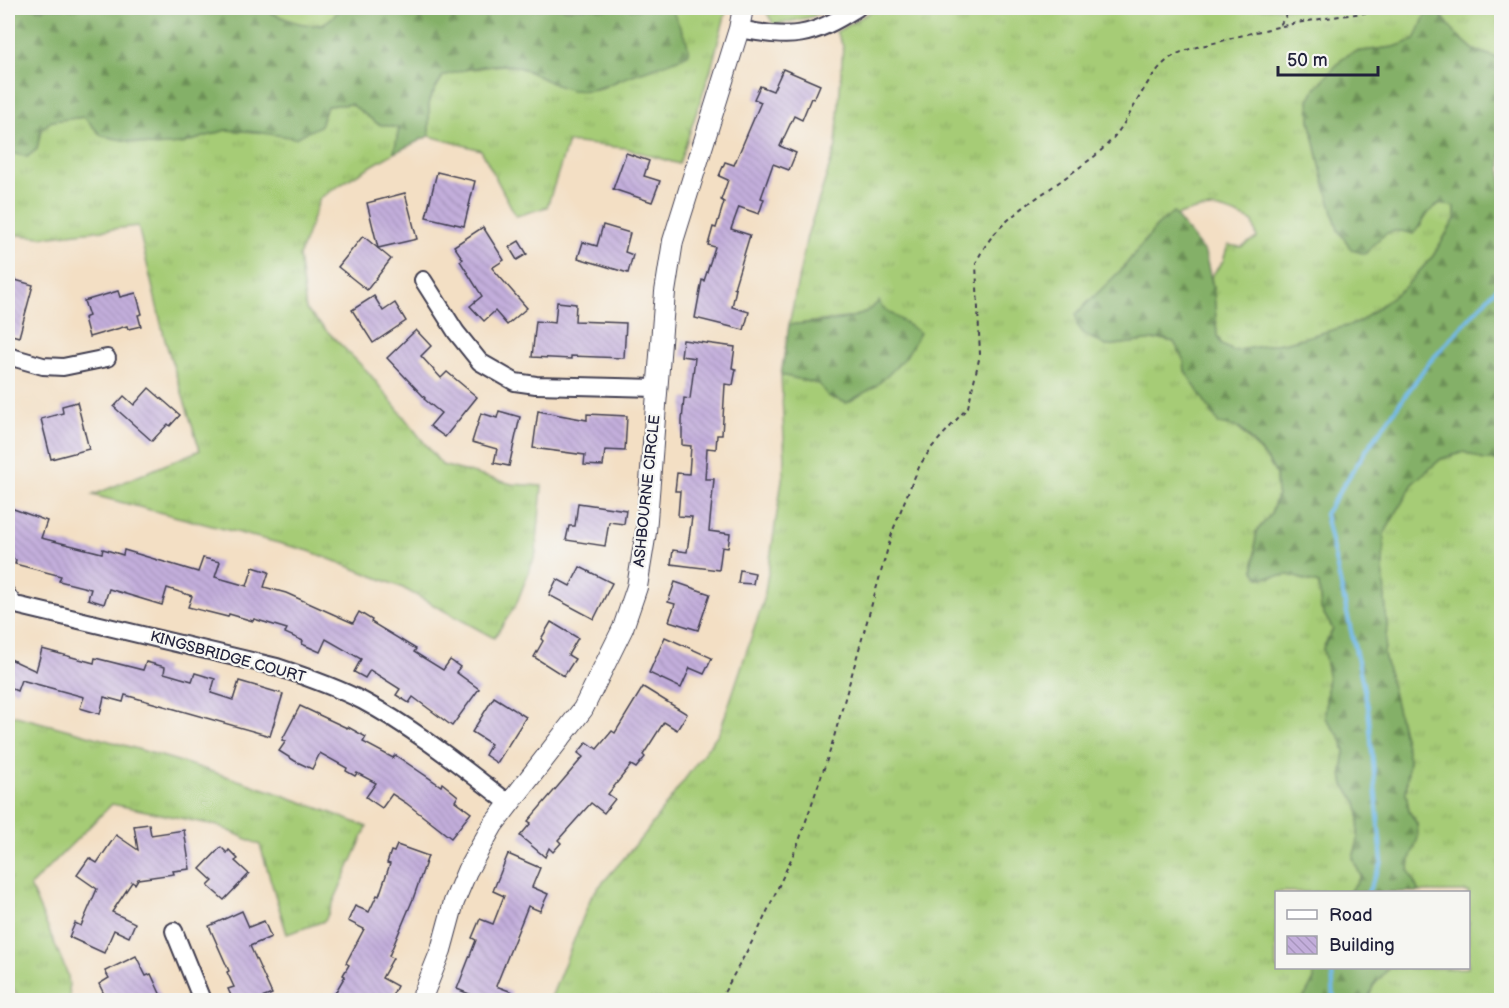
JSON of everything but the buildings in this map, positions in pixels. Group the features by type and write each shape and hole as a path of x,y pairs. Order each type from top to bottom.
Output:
{"street":[{"name":"ASHBOURNE CIRCLE","path":"421,1000 441,950 454,902 467,871 493,825 583,709 623,628 637,587 646,532 664,292 673,241 740,28 743,8"},
{"path":"740,28 772,35 795,36 830,25 857,8"},
{"path":"423,280 456,332 480,362 514,382 536,385 657,388"},
{"path":"8,356 43,366 63,367 107,358"},
{"name":"KINGSBRIDGE COURT","path":"20,606 277,667 306,676 364,702 399,723 510,804"},
{"path":"174,931 202,1000"}],"lane":[{"path":"8,589 20,606"}],"path":[{"path":"1280,26 1291,8"},
{"path":"720,1000 759,929 802,835 830,751 893,530 909,490 920,465 932,447 968,407 980,354 976,263 982,249 994,232 1011,215 1107,146 1120,130 1157,72 1170,58 1184,51 1280,26 1385,11 1388,8"}],"green space":[{"path":"8,8 262,8 284,18 317,25 324,23 342,8 671,8 687,42 689,54 604,86 581,91 565,88 512,66 482,66 443,76 429,100 429,136 394,153 399,128 378,124 351,104 327,106 320,126 295,138 226,130 182,144 153,146 102,136 84,117 52,121 41,129 37,149 27,157 8,152"},
{"path":"262,8 342,8 324,23 310,25 284,18"},
{"path":"671,8 727,8 711,69 679,164 625,148 568,142 547,207 516,216 481,150 429,136 429,100 443,76 463,70 502,65 519,67 546,80 597,90 631,75 672,12"},
{"path":"764,8 831,8 811,17 774,25"},
{"path":"877,8 1501,8 1501,59 1474,50 1455,33 1439,13 1415,40 1394,47 1354,52 1344,57 1315,89 1310,120 1338,230 1365,254 1386,232 1420,227 1430,209 1441,203 1455,207 1455,219 1433,256 1405,287 1358,323 1288,342 1233,351 1222,345 1217,335 1211,277 1223,261 1228,245 1241,247 1257,238 1253,222 1215,208 1197,209 1176,216 1173,212 1156,227 1123,268 1106,346 1161,339 1174,342 1184,361 1185,371 1267,459 1276,474 1277,495 1271,514 1256,532 1254,570 1259,578 1289,575 1319,584 1321,609 1333,629 1323,648 1328,674 1325,718 1340,737 1345,751 1342,773 1344,785 1357,802 1358,841 1353,858 1361,877 1350,891 1275,891 1275,969 1312,969 1314,979 1303,1000 550,1000 592,895 644,835 720,731 764,599 785,460 781,375 819,384 828,396 847,403 855,398 919,333 873,308 855,317 789,325 807,236 836,146 843,46 836,32"},
{"path":"1439,12 1455,33 1474,50 1501,59 1501,460 1484,460 1464,452 1441,459 1414,482 1384,534 1383,567 1387,628 1384,654 1409,759 1406,793 1409,811 1417,824 1418,838 1410,859 1409,871 1419,891 1350,891 1361,877 1353,858 1358,841 1359,812 1357,802 1344,785 1342,773 1345,751 1340,737 1325,718 1328,674 1323,648 1333,629 1321,609 1319,584 1289,575 1259,578 1254,570 1256,532 1271,514 1277,495 1276,474 1267,459 1240,428 1219,424 1185,371 1184,361 1174,342 1161,339 1106,346 1084,334 1077,325 1076,314 1123,268 1156,227 1173,212 1205,253 1214,292 1217,335 1222,345 1233,351 1288,342 1358,323 1405,287 1433,256 1455,219 1455,207 1440,203 1431,210 1413,234 1391,232 1380,238 1365,254 1352,250 1338,230 1322,174 1310,120 1309,100 1315,89 1344,57 1354,52 1394,47 1415,40 1426,13"},
{"path":"351,104 378,124 399,128 394,153 320,198 299,256 306,310 369,373 442,465 512,484 542,486 536,553 516,605 494,638 401,587 309,551 93,495 200,450 165,340 138,226 42,237 8,234 8,152 27,157 37,149 41,129 51,121 84,117 102,136 182,144 226,130 257,132 320,126 327,106"},
{"path":"879,301 882,307 920,333 905,358 876,386 847,403 828,396 819,384 781,375 789,325 850,318 861,314"},
{"path":"1464,452 1484,460 1501,460 1501,1000 1368,1000 1373,986 1388,969 1470,969 1470,891 1418,891 1409,872 1409,859 1417,838 1417,824 1409,811 1406,793 1409,759 1384,654 1387,628 1383,567 1384,534 1414,482 1441,459"},
{"path":"8,714 189,764 367,827 325,921 287,934 260,845 219,826 112,804 30,886 68,975 70,1000 20,1000 8,980"},
{"path":"1312,969 1388,969 1373,986 1368,1000 1303,1000 1314,979"}],"waterway":[{"path":"1368,891 1382,862 1368,707 1325,514 1365,452 1427,365 1502,282"},
{"path":"1333,969 1334,1000"}]}
